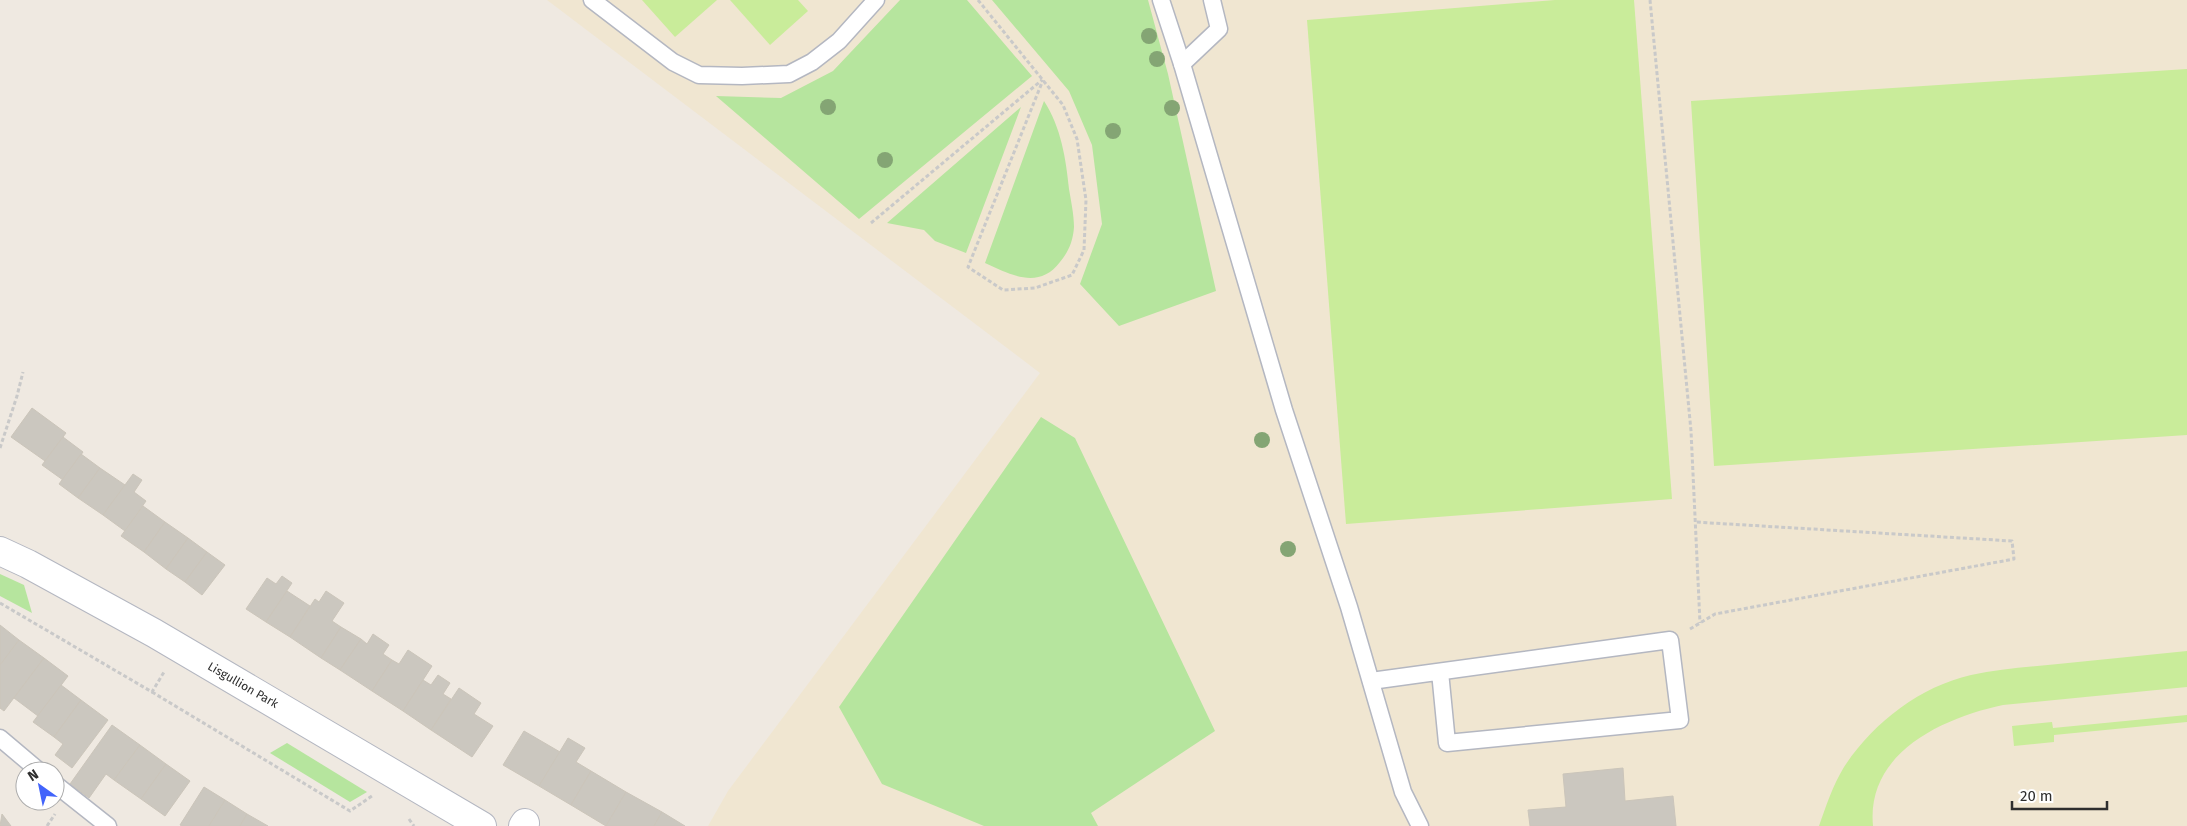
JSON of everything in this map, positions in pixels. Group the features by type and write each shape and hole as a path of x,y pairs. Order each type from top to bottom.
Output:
{"street":[{"name":"Lisgullion Park","path":"0,551 28,564 154,633 482,826"}],"lane":[{"path":"592,0 673,62 699,75 742,76 789,74 812,62 839,42 876,0"},
{"path":"1161,0 1182,64 1284,410 1346,598 1404,792 1420,826"},
{"path":"1182,64 1219,29 1212,0"},
{"path":"1371,681 1670,640 1680,720 1448,743 1440,672"},
{"path":"0,738 27,761"},
{"path":"65,792 108,826"}],"path":[{"path":"978,0 1043,80 1063,105 1076,139 1086,200 1084,250 1072,275 1035,288 1003,290 968,267 1043,80"},
{"path":"1650,0 1691,431 1700,623"},
{"path":"871,223 1043,80"},
{"path":"0,448 23,372"},
{"path":"1670,640 1715,614 2014,559 2012,541 1695,522"},
{"path":"0,603 350,810 373,796 380,801"},
{"path":"152,692 165,670"},
{"path":"402,815 414,826"}],"shaded area":[{"path":"547,0 2187,0 2187,826 708,826 728,791 1040,373"}],"green space":[{"path":"642,0 717,0 675,37"},
{"path":"730,0 798,0 808,11 770,45"},
{"path":"900,0 967,0 1032,76 859,219 716,96 781,98 833,71"},
{"path":"992,0 1148,0 1168,74 1216,291 1119,326 1080,284 1102,224 1092,145 1069,91"},
{"path":"1555,0 1634,0 1672,499 1346,524 1307,20"},
{"path":"2187,69 2187,435 1714,466 1691,101"},
{"path":"1044,101 1055,121 1062,144 1074,227 1072,241 1066,254 1052,271 1043,276 1024,278 985,263"},
{"path":"1021,107 966,253 935,241 924,230 887,223"},
{"path":"1041,417 1075,438 1215,731 1091,813 1098,826 984,826 882,784 839,707"},
{"path":"0,574 24,585 32,613 0,596"},
{"path":"2187,651 2187,687 2003,705 1956,719 1912,743 1895,759 1882,778 1874,800 1873,826 1819,826 1836,781 1856,751 1883,722 1899,709 1933,688 1971,675 1992,671"},
{"path":"2187,715 2187,722 2054,735 2054,742 2014,746 2012,726 2052,722 2053,728"},
{"path":"287,743 367,792 350,802 270,753"}],"building":[{"path":"32,408 66,433 45,461 11,437"},
{"path":"63,437 83,452 63,480 42,465"},
{"path":"81,454 100,468 78,498 59,484"},
{"path":"100,468 125,485 103,515 78,498"},
{"path":"133,474 142,480 134,492 146,501 125,531 103,515"},
{"path":"143,506 165,522 144,552 121,536"},
{"path":"165,522 188,538 166,569 144,552"},
{"path":"188,538 207,552 185,582 166,569"},
{"path":"207,552 225,565 202,595 185,582"},
{"path":"282,576 292,583 266,622 246,609 267,578 276,584"},
{"path":"287,591 310,606 290,637 266,622"},
{"path":"326,591 344,603 332,621 341,627 321,658 290,637 315,599 319,602"},
{"path":"0,625 19,640 0,665"},
{"path":"341,627 361,639 340,670 321,658"},
{"path":"373,634 389,645 383,654 392,660 372,691 340,670 361,639 367,644"},
{"path":"19,640 44,658 4,711 0,708 0,665"},
{"path":"408,650 432,666 403,711 372,691 392,660 399,664"},
{"path":"44,658 68,676 38,716 14,698"},
{"path":"438,675 450,683 443,694 451,699 431,730 403,711 423,680 431,685"},
{"path":"61,685 81,700 54,737 33,722"},
{"path":"459,688 481,703 474,714 493,726 472,757 431,730"},
{"path":"81,700 108,720 72,768 55,755 63,744 54,737"},
{"path":"112,725 140,745 114,780 106,774 89,798 70,784"},
{"path":"524,731 560,752 539,786 503,765"},
{"path":"568,738 585,748 576,762 591,771 571,805 539,786"},
{"path":"140,745 166,764 141,799 114,780"},
{"path":"166,764 190,781 165,816 141,799"},
{"path":"1623,768 1625,801 1673,796 1676,826 1530,826 1528,810 1566,807 1563,774"},
{"path":"591,771 626,792 606,826 571,805"},
{"path":"204,787 225,800 209,826 180,825"},
{"path":"626,792 662,812 654,826 606,826"},
{"path":"225,800 247,814 240,826 209,826"},
{"path":"662,812 685,826 654,826"},
{"path":"2,814 11,826 0,826"},
{"path":"247,814 268,826 240,826"}]}
